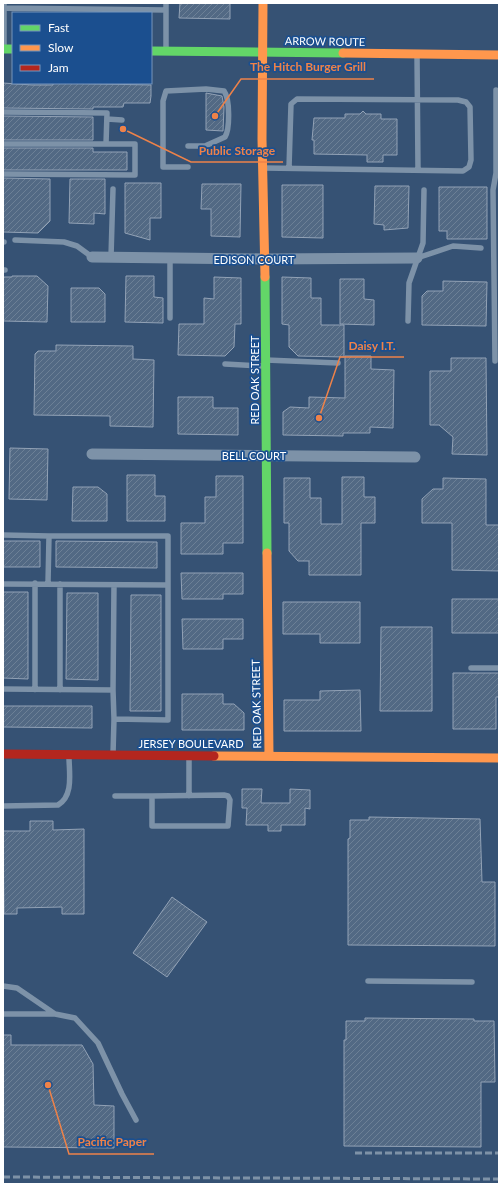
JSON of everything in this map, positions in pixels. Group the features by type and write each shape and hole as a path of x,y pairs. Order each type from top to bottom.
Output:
{"street":[{"name":"RED OAK STREET","path":"263,3 263,168 269,756"},
{"name":"ARROW ROUTE","path":"152,51 499,55"},
{"name":"EDISON COURT","path":"92,257 265,259 417,258"},
{"name":"BELL COURT","path":"92,454 415,457"},
{"name":"JERSEY BOULEVARD","path":"3,754 499,758"}],"lane":[{"path":"115,3 115,10"},
{"path":"166,3 166,51"},
{"path":"7,49 4,6 115,10 166,10"},
{"path":"417,54 418,170"},
{"path":"188,146 205,146 225,137 228,128 228,95 224,91 213,89 166,91 163,101 162,167 188,167"},
{"path":"495,361 493,190 496,173 496,90"},
{"path":"263,168 463,171 469,167 471,160 470,106 466,102 458,100 297,99 291,104 290,168"},
{"path":"3,112 107,113 106,144"},
{"path":"107,119 122,120"},
{"path":"3,144 135,144 135,175 3,174"},
{"path":"111,257 113,190"},
{"path":"408,321 409,283 423,243 424,190"},
{"path":"15,240 64,242 77,246 92,257"},
{"path":"417,258 453,246 481,248"},
{"path":"170,258 170,318"},
{"path":"225,364 338,363"},
{"path":"3,535 168,536 168,720 114,719"},
{"path":"48,584 49,536"},
{"path":"3,584 168,585"},
{"path":"35,584 35,690"},
{"path":"60,584 60,690"},
{"path":"113,755 114,585"},
{"path":"471,668 499,668"},
{"path":"3,689 113,690"},
{"path":"3,806 58,805 63,802 68,793 69,755"},
{"path":"189,755 189,796"},
{"path":"115,796 152,796 189,796 228,796 230,800 228,826 152,826 152,796"},
{"path":"368,981 472,982"},
{"path":"3,986 17,988 55,1014"},
{"path":"3,1014 55,1014 75,1018 98,1043 136,1120"}],"building":[{"path":"180,3 230,3 230,19 179,18"},
{"path":"3,83 32,85 151,85 150,103 124,103 123,107 93,107 93,109 3,108"},
{"path":"206,93 222,96 224,107 223,131 206,130"},
{"path":"363,111 366,114 381,114 381,119 397,119 397,155 383,155 383,162 367,162 367,155 314,154 314,140 312,140 314,118 345,118 345,114 360,114"},
{"path":"3,116 93,117 93,140 3,140"},
{"path":"3,148 93,148 93,152 127,152 127,170 3,170"},
{"path":"3,178 50,179 50,221 38,233 3,232"},
{"path":"70,179 105,179 105,214 94,213 94,224 69,223"},
{"path":"125,183 161,183 161,218 150,218 150,240 125,233"},
{"path":"202,184 241,184 240,237 211,236 211,209 201,209"},
{"path":"282,185 323,185 323,238 282,237"},
{"path":"375,186 409,186 408,228 384,230 384,225 374,224"},
{"path":"439,187 487,187 487,239 447,239 447,231 439,231"},
{"path":"37,276 48,286 47,322 3,321 3,277"},
{"path":"126,276 154,276 154,297 163,298 163,323 125,322"},
{"path":"214,277 241,278 241,324 235,324 234,347 225,356 178,355 179,324 204,324 204,298 214,299"},
{"path":"282,277 311,278 311,298 321,298 321,325 344,325 344,357 298,356 289,347 289,325 282,324"},
{"path":"340,279 364,279 364,299 374,300 374,325 340,324"},
{"path":"443,281 487,282 486,326 422,325 422,296 427,291 443,291"},
{"path":"71,288 99,288 105,294 105,322 71,322"},
{"path":"56,345 133,346 133,359 154,360 153,427 110,426 110,416 34,415 35,354 38,351 56,351"},
{"path":"345,356 371,356 371,369 394,370 393,428 370,427 370,433 343,433 343,436 283,435 283,412 290,407 309,408 309,397 345,398"},
{"path":"451,358 486,358 487,455 452,454 453,437 439,425 430,425 430,371 451,371"},
{"path":"178,397 213,397 213,408 238,408 238,435 178,434"},
{"path":"10,448 48,449 47,500 9,499"},
{"path":"127,475 155,475 155,496 165,496 165,521 127,521"},
{"path":"216,476 243,476 243,543 223,543 223,554 181,554 181,523 205,523 205,497 216,497"},
{"path":"342,477 364,477 364,497 375,497 375,523 361,523 361,575 309,575 309,561 298,561 289,551 289,523 284,523 284,478 310,478 310,498 321,498 321,524 342,524"},
{"path":"443,478 486,479 486,525 499,525 499,571 452,570 452,523 422,523 422,499 433,489 443,489"},
{"path":"73,487 98,487 107,494 107,521 72,521"},
{"path":"3,541 40,541 40,567 3,567"},
{"path":"56,541 157,542 157,568 56,567"},
{"path":"181,573 243,573 243,594 223,594 223,599 182,599"},
{"path":"3,592 28,592 28,679 3,678"},
{"path":"67,593 98,593 98,680 66,679"},
{"path":"131,595 161,595 161,711 130,711"},
{"path":"452,599 499,599 499,633 452,633"},
{"path":"283,602 360,602 360,643 320,643 320,634 283,634"},
{"path":"182,619 243,619 243,639 223,639 223,649 183,649"},
{"path":"381,627 432,627 432,711 380,711"},
{"path":"453,673 499,673 499,697 496,697 496,729 453,729"},
{"path":"360,690 361,731 284,731 284,700 320,700 320,691"},
{"path":"182,694 223,694 223,704 234,704 244,713 244,730 182,730"},
{"path":"3,706 92,706 92,728 3,727"},
{"path":"242,789 262,789 261,803 290,803 290,789 310,790 310,809 305,808 305,825 281,825 281,831 268,831 268,825 246,825 247,808 242,808"},
{"path":"369,817 480,819 482,882 495,882 495,946 348,945 348,839 350,838 350,820 369,820"},
{"path":"30,821 53,821 53,830 84,829 84,914 62,914 62,907 17,908 17,914 4,914 3,831 30,831"},
{"path":"172,897 207,922 167,977 133,953"},
{"path":"365,1018 474,1019 474,1021 494,1021 495,1082 481,1082 481,1147 344,1146 344,1040 346,1040 346,1021 365,1021"},
{"path":"3,1035 11,1035 11,1045 82,1045 93,1064 94,1105 114,1106 114,1148 3,1147"}],"railway":[{"path":"355,1153 499,1153"},
{"path":"3,1177 499,1179"}],"traffic: fast":[{"path":"3,49 12,49"},
{"path":"152,51 343,53"},
{"path":"265,277 267,553"}],"traffic: slow":[{"path":"263,3 262,139 265,277"},
{"path":"343,53 499,55"},
{"path":"267,553 269,756"},
{"path":"214,756 499,758"}],"traffic: jam":[{"path":"3,754 214,756"}],"place":[{"name":"The Hitch Burger Grill","path":"215,116"},
{"name":"Public Storage","path":"123,129"},
{"name":"Daisy I.T.","path":"319,418"},
{"name":"Pacific Paper","path":"48,1085"}]}
